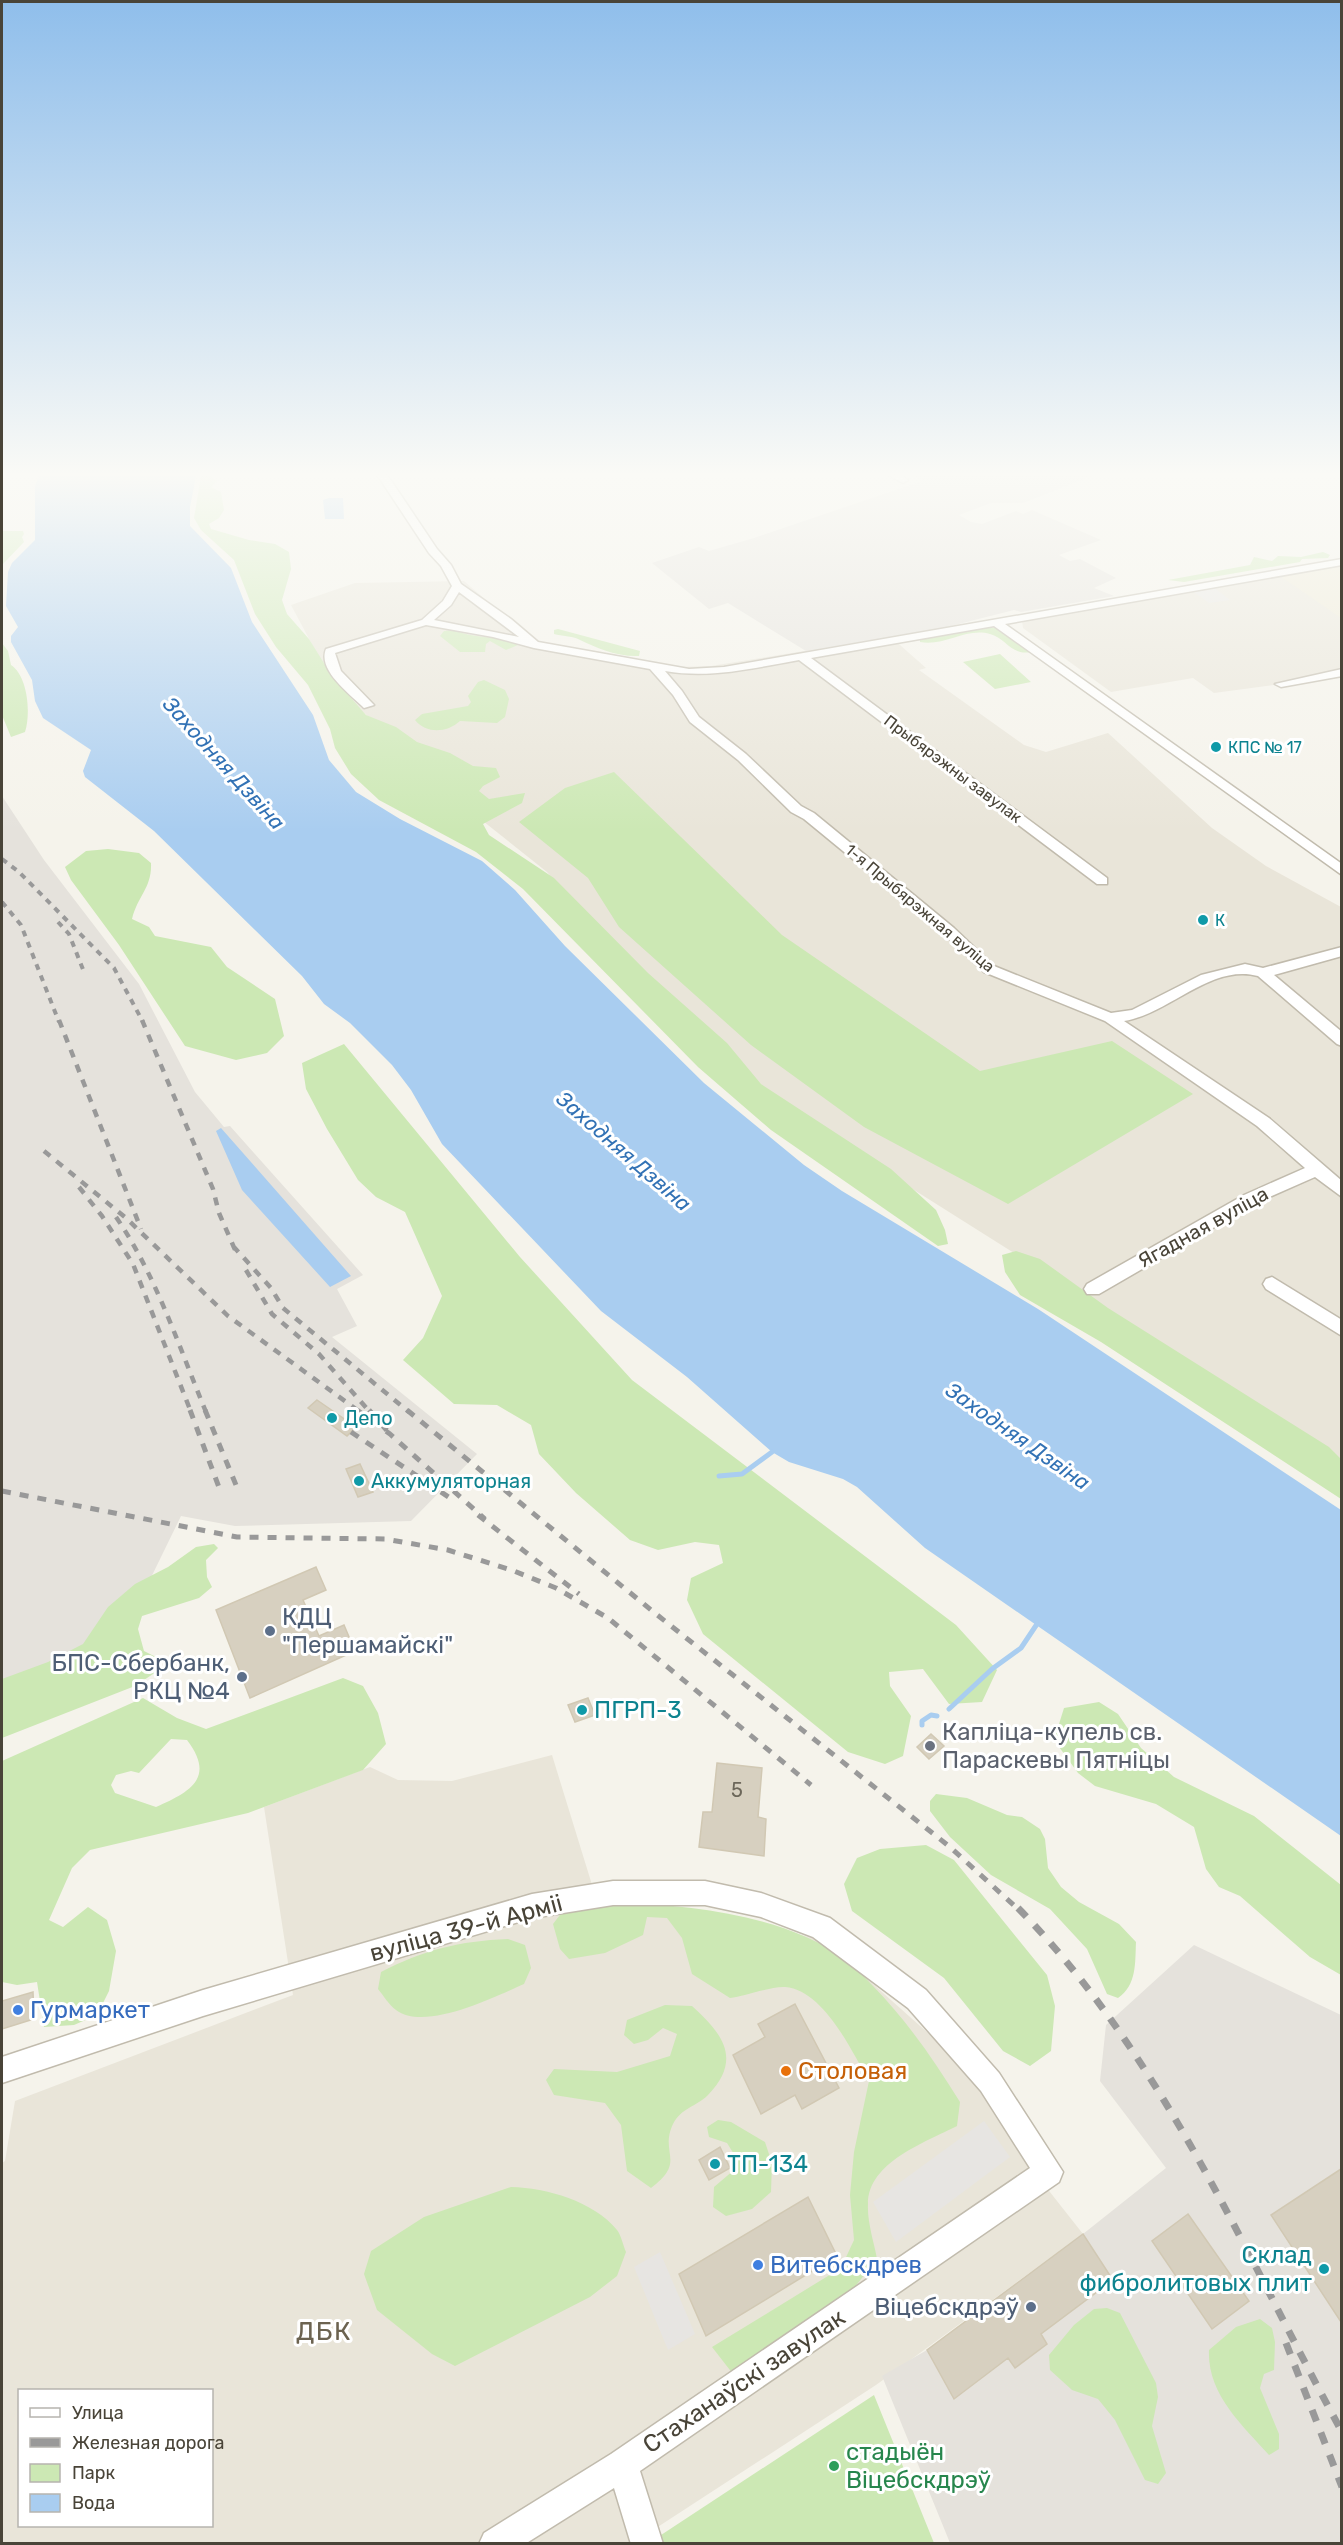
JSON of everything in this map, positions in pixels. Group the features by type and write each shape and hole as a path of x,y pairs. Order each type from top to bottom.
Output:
{"street":[{"path":"368,705 331,665 328,656 330,651 426,622 447,603 452,595"},
{"path":"470,595 507,621 534,645"},
{"path":"668,682 676,675 689,672 724,670 802,657 1149,595"},
{"path":"426,622 494,634 534,645 689,672"},
{"path":"995,622 1341,871"},
{"name":"Прыбярэжны завулак","path":"802,657 1102,882"},
{"name":"1-я Прыбярэжная вуліца","path":"656,667 694,719 742,757 796,809 809,816 949,931 989,969 1110,1018 1263,1122 1341,1191"},
{"path":"1281,684 1341,672"},
{"path":"1263,973 1341,951"},
{"path":"1110,1018 1136,1014 1206,978 1245,968 1263,973 1341,1041"},
{"name":"Ягадная вуліца","path":"1093,1289 1251,1199 1316,1170"},
{"path":"1272,1284 1341,1329"},
{"name":"вуліца 39-й Арміі","path":"2,2070 203,2002 532,1906 613,1893 705,1893 761,1905 821,1927 917,1999 990,2082 1048,2172"},
{"name":"Стаханаўскі завулак","path":"495,2544 622,2465 1048,2172"},
{"path":"622,2465 647,2544"}],"shaded area":[{"path":"321,595 480,595 537,644 677,667 711,666 891,637 926,668 919,670 1024,745 1046,752 1108,733 1212,828 1266,866 1341,907 1341,1459 800,1118 637,976 547,872 435,783 331,680 291,605"},
{"path":"691,595 1114,596 1021,612 1014,610 943,628 806,651 728,603 709,609"},
{"path":"1168,595 1341,595 1341,676 1214,693 1193,678 1111,692 1023,628 1022,620"},
{"path":"1198,595 1223,595 1230,600 1209,603"},
{"path":"1307,595 1341,595 1341,618"},
{"path":"2,796 44,860 139,984 195,1092 224,1127 230,1126 363,1275 337,1289 357,1326 332,1337 477,1454 411,1521 235,1526 181,1516 123,1635 2,1682"},
{"path":"552,1755 597,1901 756,1921 827,1943 965,2066 1020,2154 1083,2234 876,2385 650,2532 653,2543 2,2544 2,2163 5,2161 15,2101 293,1995 264,1807 370,1767 398,1780 452,1781"},
{"path":"1194,1945 1341,2015 1341,2543 950,2543 882,2376 927,2350 1083,2234 1166,2168 1100,2081 1106,2025"},
{"path":"984,2121 1010,2157 896,2242 873,2202"},
{"path":"660,2252 695,2334 668,2350 634,2267"}],"green space":[{"path":"248,595 284,595 282,600 287,614 309,639 332,676 366,715 396,727 417,742 450,753 473,766 496,768 500,777 483,786 479,791 489,799 525,793 522,803 483,824 489,835 554,878 648,973 727,1043 761,1084 891,1169 936,1210 945,1230 948,1244 938,1246 771,1130 698,1067 523,889 476,852 379,800 351,774 335,748 330,729 308,685 276,647 255,614"},
{"path":"986,627 996,628 1031,652 1018,651 996,636 981,633 972,633 938,642 920,642 920,638"},
{"path":"558,629 640,651 639,656 615,653 576,638 554,634 554,630"},
{"path":"454,630 470,635 503,639 518,645 506,650 490,641 486,644 485,652 460,652 440,636 444,631"},
{"path":"2,643 8,651 11,665 21,678 28,706 25,732 11,737 2,715"},
{"path":"1000,654 1031,682 995,689 963,662"},
{"path":"484,680 505,690 509,699 505,717 497,723 460,721 443,730 431,730 415,720 422,714 468,706 471,702 468,696 478,682"},
{"path":"614,772 782,935 980,1071 1112,1041 1193,1094 1008,1204 864,1127 751,1045 619,927 588,878 519,822 565,788"},
{"path":"108,849 139,853 151,863 147,885 132,919 149,927 155,936 211,947 227,967 275,999 284,1036 267,1053 236,1060 185,1046 119,945 71,880 65,867 86,851"},
{"path":"344,1044 520,1257 632,1380 956,1625 997,1670 982,1702 949,1704 923,1669 889,1672 890,1686 911,1716 903,1756 885,1764 848,1752 703,1634 687,1600 691,1578 723,1563 719,1545 695,1542 658,1550 630,1540 576,1493 539,1454 531,1425 497,1405 454,1404 403,1360 423,1338 442,1296 405,1212 376,1197 358,1180 306,1089 302,1063"},
{"path":"1016,1251 1040,1259 1108,1308 1329,1447 1341,1459 1341,1499 1101,1342 1020,1295 1005,1272 1002,1255"},
{"path":"214,1544 218,1548 206,1560 207,1577 212,1587 199,1598 142,1616 138,1629 144,1651 156,1657 159,1670 135,1686 2,1738 2,1679 48,1662 83,1644 108,1607 135,1584 168,1567 196,1547"},
{"path":"343,1678 363,1686 378,1713 386,1744 363,1770 248,1813 90,1850 72,1868 49,1920 63,1927 88,1907 107,1920 116,1951 109,1991 97,2015 74,2025 44,2027 37,1982 17,1985 2,1982 2,1761 143,1698 177,1718 206,1729","holes":["171,1739 187,1740 199,1764 199,1774 195,1782 179,1796 156,1807 115,1793 111,1785 116,1775 131,1771 139,1773"]},
{"path":"1099,1702 1118,1714 1141,1748 1174,1777 1254,1816 1341,1885 1341,1975 1310,1957 1240,1896 1219,1887 1206,1869 1194,1827 1156,1804 1095,1786 1078,1773 1054,1740 1064,1708"},
{"path":"936,1794 967,1798 1007,1815 1022,1817 1040,1829 1045,1839 1048,1868 1061,1887 1079,1902 1119,1924 1136,1942 1134,1973 1124,1993 1118,1998 1107,1994 1087,1949 1050,1909 991,1875 950,1837 930,1811 930,1801"},
{"path":"926,1845 954,1860 1047,1975 1055,2006 1051,2051 1030,2066 1003,2051 944,1978 852,1911 844,1884 857,1858 880,1849"},
{"path":"620,1902 678,1906 738,1916 767,1923 822,1945 847,1960 885,1999 920,2041 960,2102 957,2126 901,2155 878,2176 871,2189 868,2204 877,2259 854,2288 761,2357 733,2374 712,2347 841,2268 854,2240 850,2195 854,2152 869,2081 835,2024 812,1999 799,1991 785,1987 730,1998 692,1974 682,1938 667,1918 647,1917 643,1935 605,1953 569,1959 560,1949 553,1924 563,1911"},
{"path":"508,1939 525,1945 531,1968 524,1984 478,2004 442,2015 409,2016 393,2008 378,1989 381,1972 427,1952 474,1942"},
{"path":"665,2005 692,2006 712,2026 724,2047 726,2058 719,2082 708,2095 680,2114 673,2124 669,2143 668,2171 651,2188 627,2171 621,2125 605,2103 554,2095 546,2080 554,2069 617,2072 670,2056 677,2034 663,2028 648,2040 634,2044 624,2035 627,2020"},
{"path":"718,2120 731,2122 765,2142 772,2163 771,2192 752,2209 726,2216 713,2207 714,2187 734,2170 737,2159 727,2143 709,2137 707,2127"},
{"path":"511,2187 554,2193 595,2211 617,2230 626,2252 617,2276 590,2297 455,2366 432,2354 377,2310 364,2274 371,2251 424,2217"},
{"path":"1107,2308 1120,2313 1156,2383 1158,2397 1152,2426 1166,2473 1158,2484 1145,2480 1115,2420 1098,2399 1072,2390 1050,2370 1049,2355 1074,2325 1094,2309"},
{"path":"1260,2319 1272,2328 1275,2342 1274,2370 1264,2374 1260,2388 1279,2434 1279,2449 1269,2455 1228,2408 1214,2381 1210,2366 1209,2350 1236,2327"},
{"name":"стадыён Віцебскдрэў","path":"874,2395 934,2543 660,2544 658,2537"}],"water":[{"name":"Заходняя Дзвіна","path":"7,595 241,595 252,622 313,715 329,760 356,792 400,819 482,861 515,890 565,946 704,1083 804,1165 842,1191 1038,1309 1341,1510 1341,1836 925,1548 857,1487 843,1479 789,1462 772,1452 687,1377 601,1311 442,1144 411,1090 392,1065 350,1023 324,1004 302,976 154,831 85,777 83,771 91,750 43,718 35,701 32,680 11,642 11,636 18,627 6,606"},
{"path":"221,1128 351,1276 330,1287 242,1190 216,1131"}],"building":[{"name":"Депо","path":"317,1400 356,1427 347,1436 308,1408"},
{"name":"Аккумуляторная","path":"360,1464 373,1492 358,1497 346,1469"},
{"name":"КДЦ \"Першамайскі\"","path":"316,1567 326,1590 303,1600 319,1636 344,1625 355,1651 250,1698 216,1610"},
{"name":"ПГРП-3","path":"588,1698 595,1715 575,1722 568,1705"},
{"name":"Капліца-купель св. Параскевы Пятніцы","path":"931,1734 944,1746 929,1759 917,1747"},
{"path":"717,1763 762,1768 758,1817 766,1819 764,1856 699,1847 703,1812 712,1812"},
{"name":"Гурмаркет","path":"33,1992 34,2019 2,2029 2,2001"},
{"name":"Столовая","path":"795,2004 839,2088 802,2109 795,2095 761,2114 733,2055 765,2037 758,2024"},
{"name":"ТП-134","path":"720,2147 730,2168 709,2180 699,2160"},
{"name":"Склад фибролитовых плит","path":"1341,2169 1341,2322 1271,2215"},
{"name":"Витебскдрев","path":"808,2197 837,2256 706,2336 679,2274"},
{"path":"1188,2214 1249,2301 1212,2329 1152,2241"},
{"name":"Віцебскдрэў","path":"1083,2234 1113,2280 1041,2334 1047,2344 1015,2368 1008,2358 954,2399 927,2350"}],"waterway":[{"path":"719,1476 742,1474 772,1452"},
{"path":"949,1709 992,1669 1021,1648 1037,1624"},
{"path":"922,1725 922,1721 931,1715 937,1716"}],"railway":[{"path":"2,859 19,872 114,968 142,1021"},
{"path":"2,902 21,925 59,1022"},
{"path":"58,922 69,934 84,972"},
{"path":"59,1020 141,1229"},
{"path":"142,1021 213,1189 219,1213 234,1247"},
{"path":"44,1151 126,1218 228,1316 360,1412"},
{"path":"79,1187 102,1216 133,1264 191,1412"},
{"path":"116,1217 155,1287 206,1412"},
{"path":"234,1247 271,1288 283,1308 409,1412"},
{"path":"234,1247 236,1252"},
{"path":"246,1270 272,1314 319,1354 370,1412"},
{"path":"190,1410 220,1490"},
{"path":"205,1410 236,1485"},
{"path":"357,1410 390,1434"},
{"path":"369,1410 390,1434"},
{"path":"407,1410 656,1614 950,1847 1019,1910"},
{"path":"351,1432 450,1498"},
{"path":"390,1434 485,1519"},
{"path":"2,1491 237,1537 385,1539 448,1550 514,1571 556,1588 608,1618 811,1785"},
{"path":"478,1515 579,1594"},
{"path":"1018,1908 1070,1966 1116,2027 1159,2092 1198,2158 1342,2432"},
{"path":"1286,2343 1342,2487"}],"place":[{"name":"КПС № 17","path":"1216,747"},
{"name":"К","path":"1203,920"},
{"name":"Депо","path":"332,1418"},
{"name":"Аккумуляторная","path":"359,1481"},
{"name":"КДЦ \"Першамайскі\"","path":"270,1631"},
{"name":"БПС-Сбербанк, РКЦ №4","path":"242,1677"},
{"name":"ПГРП-3","path":"582,1710"},
{"name":"Капліца-купель св. Параскевы Пятніцы","path":"930,1746"},
{"name":"Гурмаркет","path":"18,2010"},
{"name":"Столовая","path":"786,2071"},
{"name":"ТП-134","path":"715,2164"},
{"name":"Витебскдрев","path":"758,2265"},
{"name":"Склад фибролитовых плит","path":"1324,2269"},
{"name":"Віцебскдрэў","path":"1031,2307"},
{"name":"стадыён Віцебскдрэў","path":"834,2466"}],"district":[{"name":"ДБК","path":"324,2331"}]}
